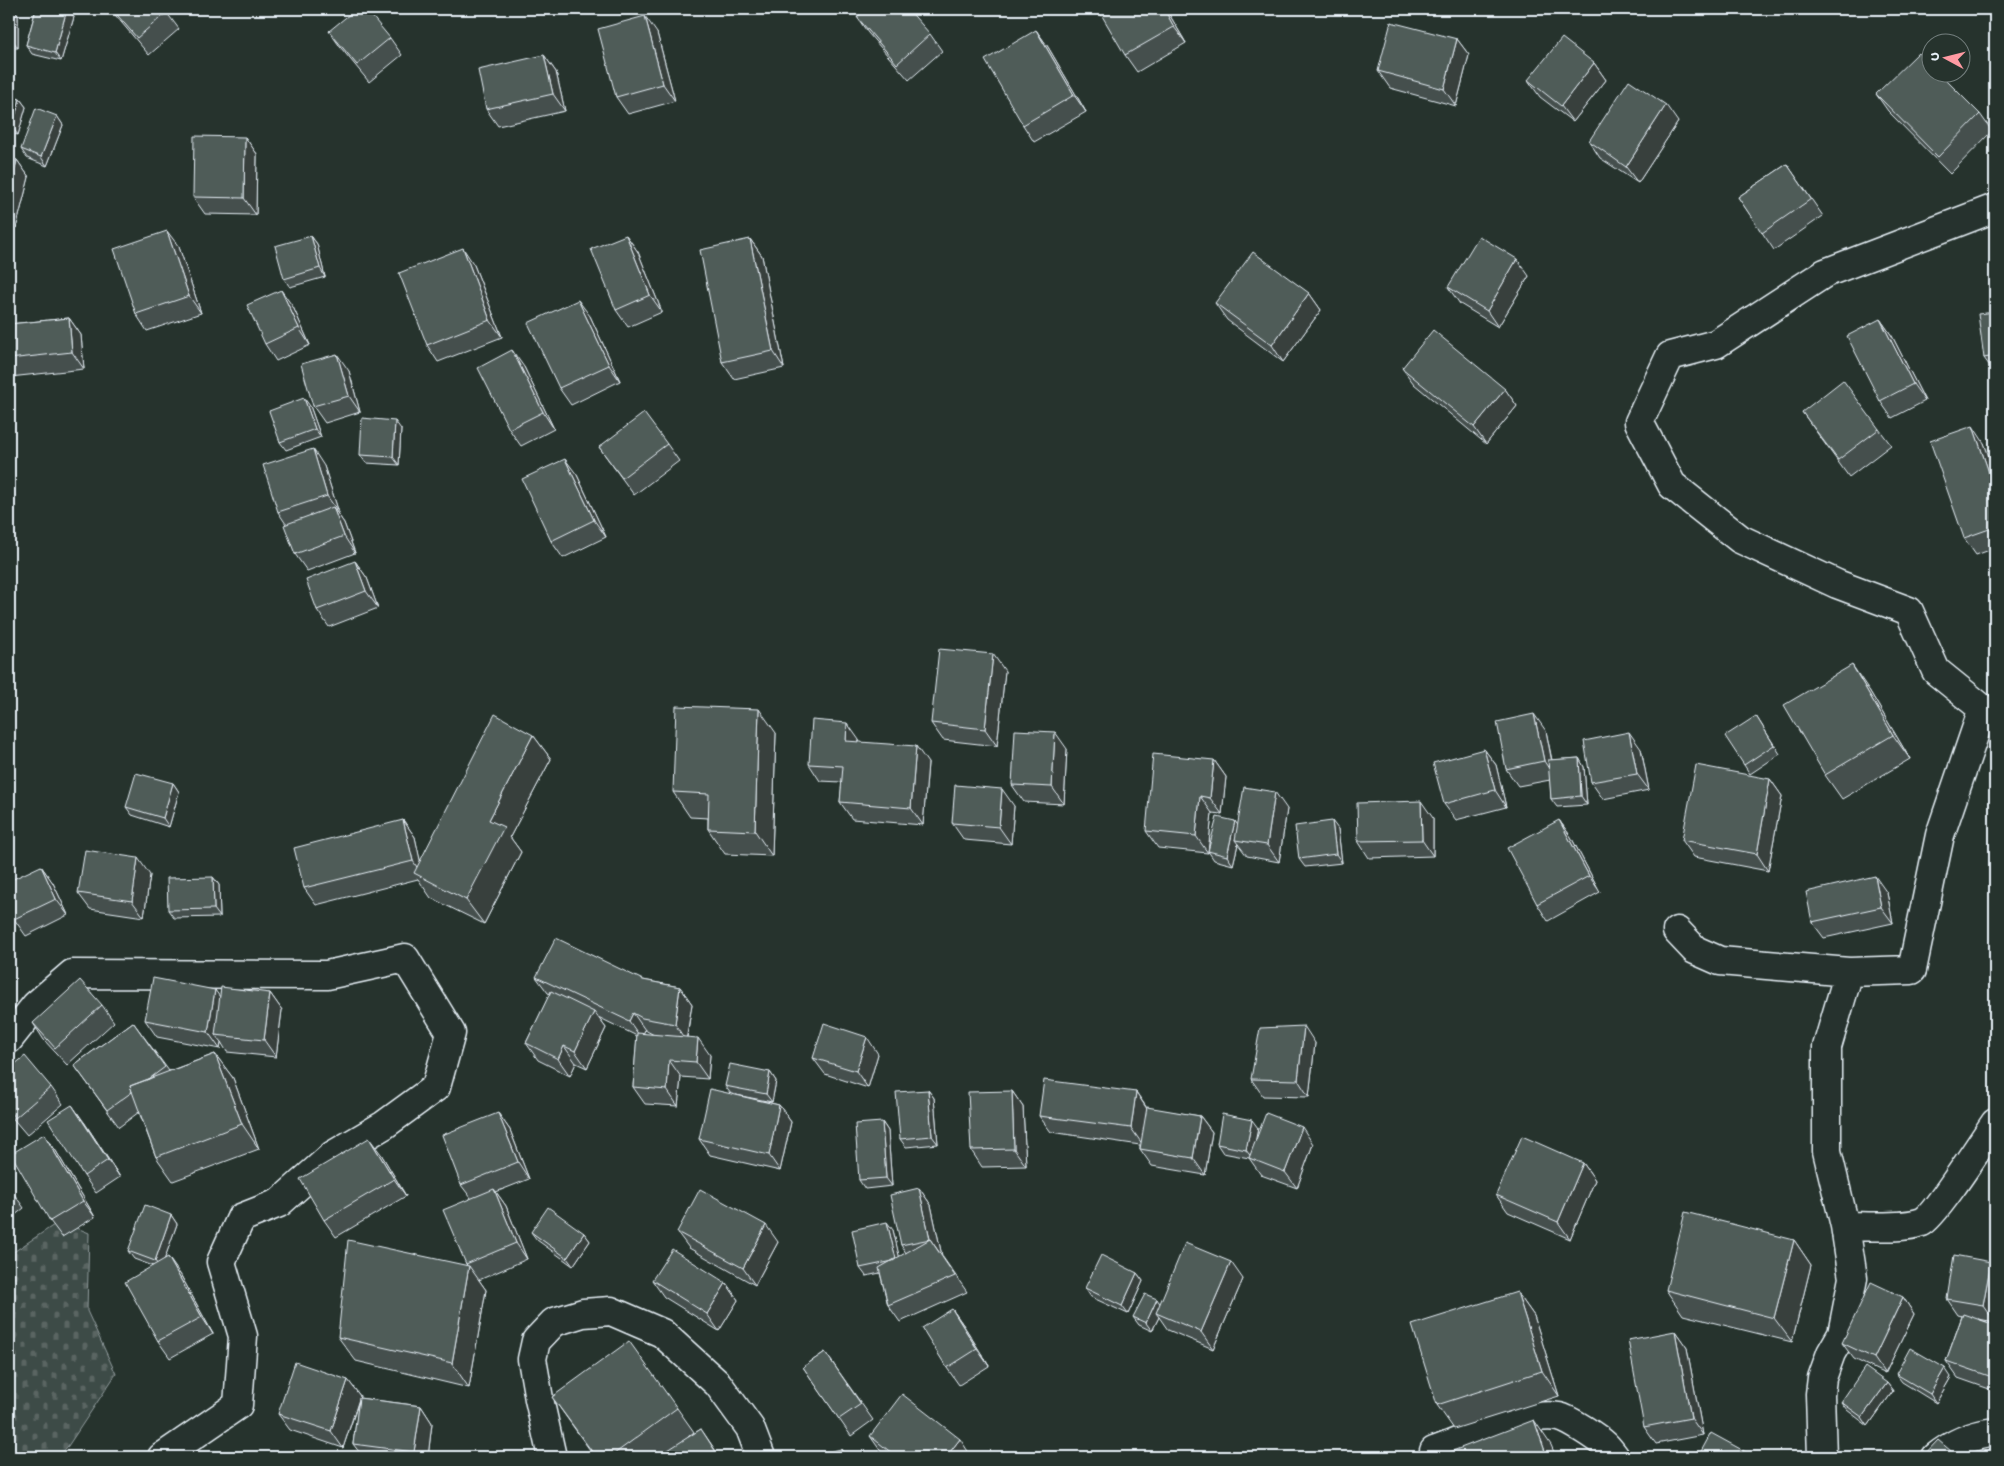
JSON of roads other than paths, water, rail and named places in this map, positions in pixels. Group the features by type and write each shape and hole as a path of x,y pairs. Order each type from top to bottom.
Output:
{"street":[{"path":"1677,931 1695,950 1720,961 1849,972 1912,970 1940,835 1989,708 1936,671 1909,611 1837,584 1740,539 1672,484 1638,422 1670,356 1716,344 1825,273 1995,208"},
{"path":"9,1040 36,1005 72,974 327,975 405,958 451,1033 436,1087 384,1125 333,1155 279,1203 241,1218 221,1262 243,1336 238,1405 162,1457"},
{"path":"1822,1457 1820,1394 1822,1378 1842,1334 1853,1278 1845,1226 1827,1151 1827,1047 1849,972"},
{"path":"1845,1226 1909,1225 1924,1222 1937,1207 1995,1123"},
{"path":"552,1457 538,1399 532,1359 536,1341 554,1322 583,1312 611,1311 662,1333 718,1384 750,1428 761,1457"},
{"path":"1434,1451 1518,1420 1561,1417 1605,1444 1614,1457"},
{"path":"1936,1457 1948,1447 1974,1435 1995,1432"}]}
